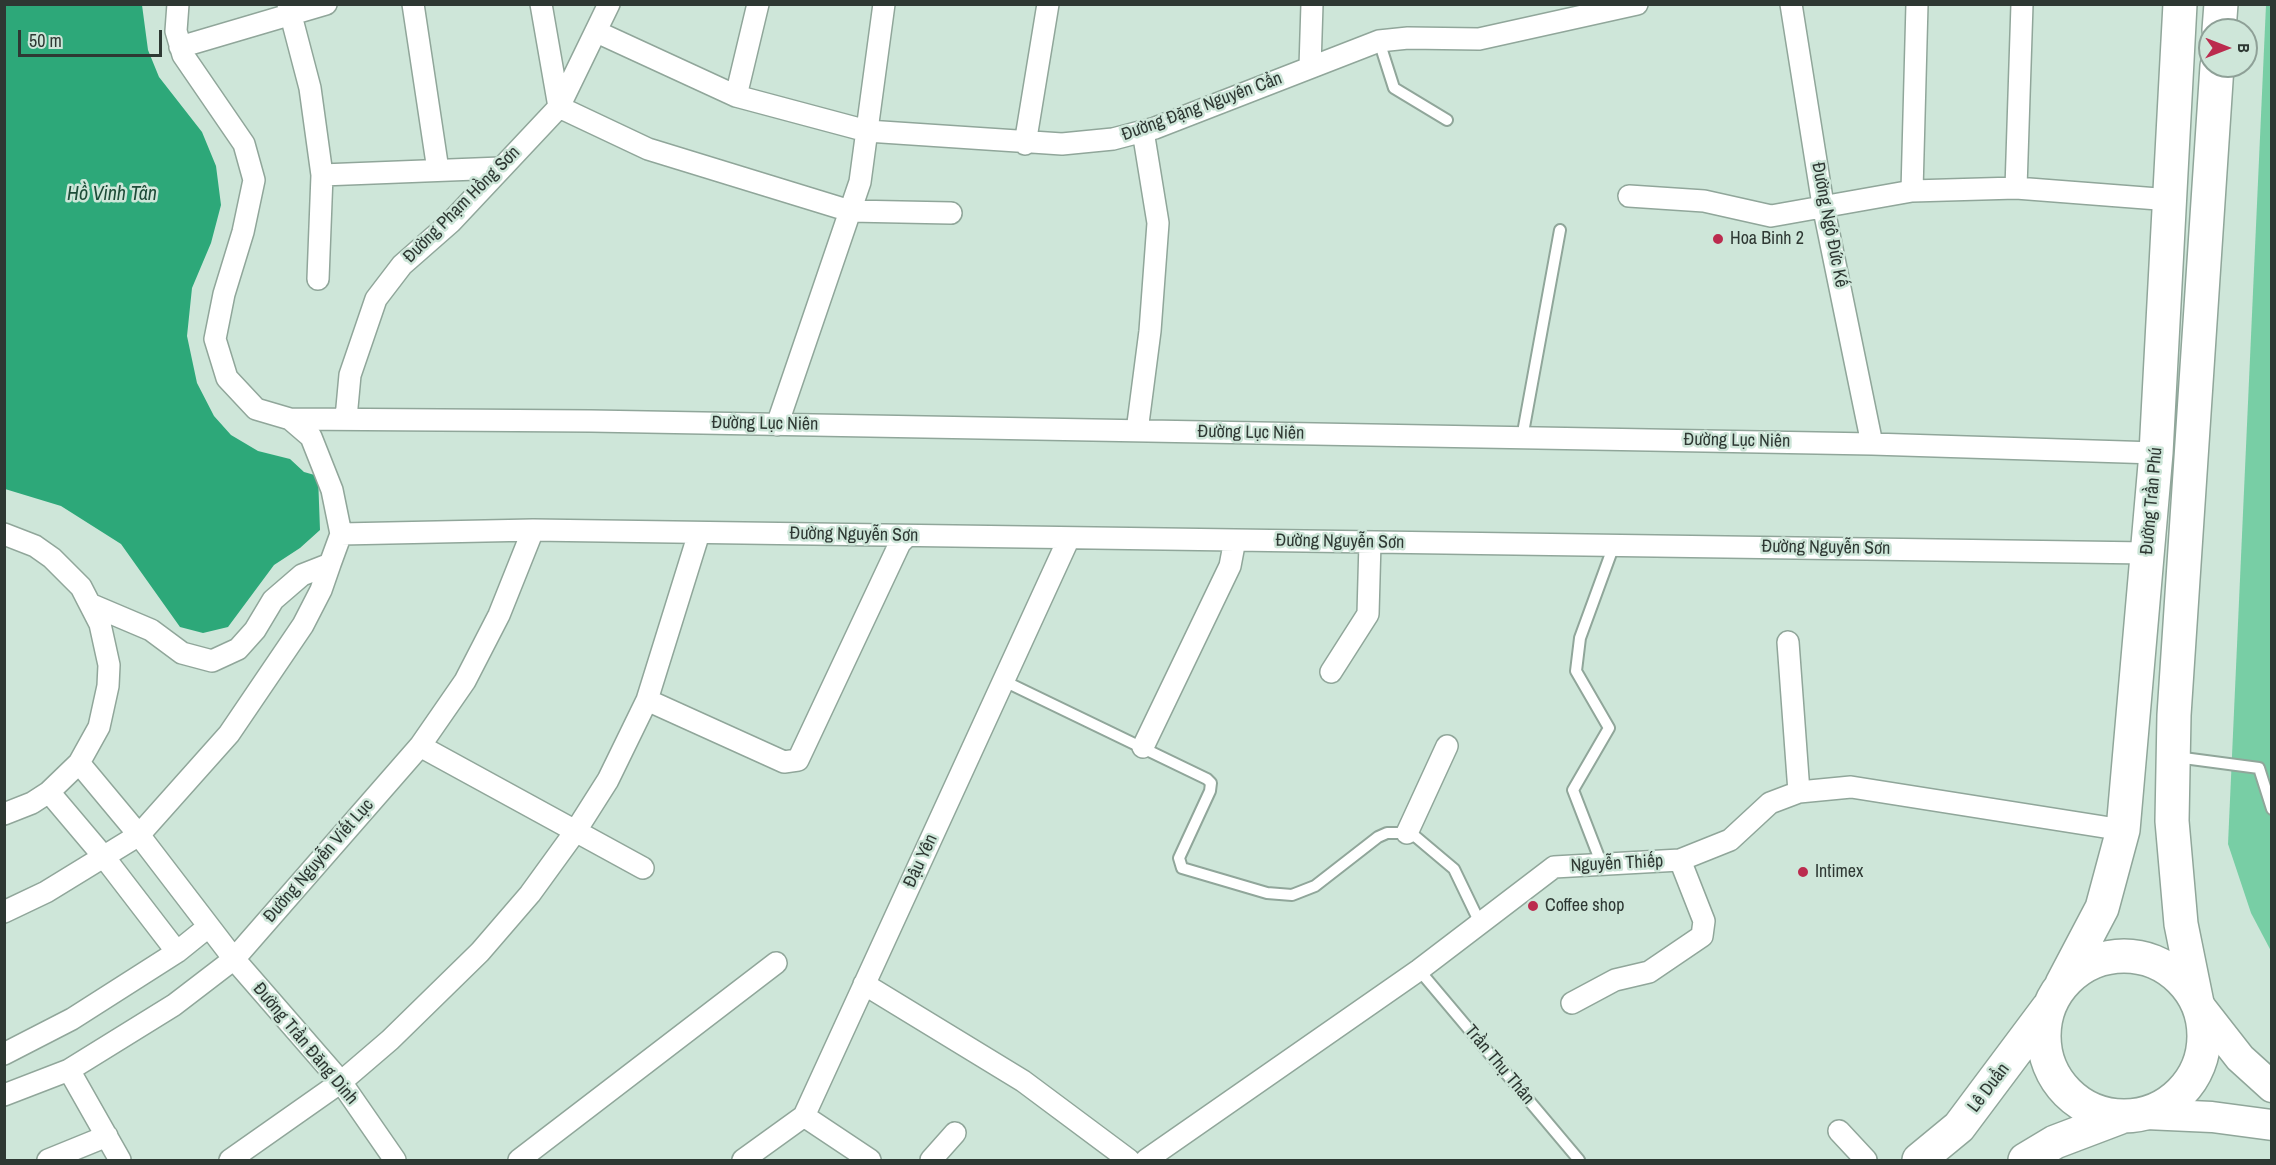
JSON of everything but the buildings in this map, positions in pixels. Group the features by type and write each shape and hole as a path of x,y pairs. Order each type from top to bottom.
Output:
{"main road":[{"name":"Đường Trần Phú","path":"2056,995 2102,908 2123,830 2156,453 2180,4"},
{"name":"Đường Trần Phú","path":"2197,1003 2181,924 2172,821 2173,756 2216,78"},
{"path":"2156,453 2193,456"},
{"path":"2271,1087 2240,1058 2181,980 2159,963 2133,956 2097,961 2082,967 2056,995 2044,1031 2046,1057 2056,1080 2074,1099 2096,1112 2212,1117 2271,1125"},
{"name":"Lê Duẩn","path":"1919,1161 1959,1127 2056,995"},
{"path":"2025,1161 2055,1142 2171,1102 2190,1082 2201,1057 2204,1030 2197,1003"}],"street":[{"path":"4,912 46,892 139,835 230,734 303,625 321,591 341,534 332,490 311,437 290,419 256,409 227,378 215,339 224,294 243,232 254,180 244,144 183,55 176,31 178,4"},
{"path":"180,47 290,9 327,4"},
{"path":"413,4 438,170"},
{"path":"541,4 558,107 648,149 850,210 951,213"},
{"name":"Đường Phạm Hồng Sơn","path":"346,418 350,375 376,298 402,265 451,222 558,107 609,4"},
{"path":"736,96 758,4"},
{"path":"777,424 860,182 884,4"},
{"path":"1025,144 1048,4"},
{"path":"1310,67 1312,4"},
{"name":"Đường Đặng Nguyên Cẩn","path":"597,32 736,96 867,131 1025,144 1090,143 1143,131 1379,41 1408,38 1479,39 1637,4"},
{"name":"Đường Ngô Đức Kế","path":"1791,4 1823,205 1872,444"},
{"path":"1912,191 1917,4"},
{"path":"2016,188 2022,4"},
{"path":"290,9 310,87 322,175 318,279"},
{"path":"1137,431 1150,331 1158,223 1143,131"},
{"path":"322,175 501,168"},
{"path":"1629,196 1704,201 1771,216 1912,191 2016,188 2171,200"},
{"name":"Đường Lục Niên","path":"290,419 777,424 1872,444 2156,453"},
{"name":"Đường Nguyễn Sơn","path":"341,534 533,530 2147,553"},
{"name":"Đường Nguyễn Viết Lục","path":"4,1095 69,1070 174,1005 234,959 420,746 470,671 499,615 533,530"},
{"path":"230,1161 341,1082 390,1041 480,952 530,894 575,832 608,780 647,700 699,533"},
{"path":"4,534 35,546 52,558 68,571 92,605 106,644 108,686 99,727 79,763 49,792 32,803 4,814"},
{"path":"647,700 784,762 798,760 900,543 907,536"},
{"name":"Đậu Yên","path":"743,1161 804,1116 1069,538"},
{"path":"1143,747 1230,566 1234,544 1230,540"},
{"path":"1331,672 1368,614 1370,542"},
{"path":"92,605 151,630 182,653 212,661 238,649 255,630 273,600 302,575 330,564"},
{"path":"1788,642 1799,792"},
{"path":"420,746 643,868"},
{"path":"1407,833 1447,746"},
{"name":"Đường Trần Đăng Dinh","path":"79,763 139,835 234,959 341,1082 395,1161"},
{"name":"Nguyễn Thiếp","path":"1146,1161 1419,970 1554,867 1680,860 1731,840 1770,803 1799,792 1851,788 2123,830"},
{"path":"49,792 104,857 177,952"},
{"path":"1572,1003 1616,980 1649,972 1702,936 1704,921 1680,860"},
{"path":"4,1054 72,1019 177,952 208,927"},
{"path":"519,1161 776,963"},
{"path":"864,984 1023,1081 1129,1161"},
{"path":"69,1070 120,1161"},
{"path":"804,1116 870,1161"},
{"path":"1839,1131 1866,1161"},
{"path":"931,1161 955,1133"},
{"path":"48,1161 106,1136"}],"lane":[{"path":"1379,41 1394,87 1447,120"},
{"path":"1522,438 1560,230"},
{"path":"1602,864 1573,790 1609,728 1576,670 1580,638 1614,545"},
{"path":"1004,681 1143,747 1211,783 1210,791 1179,858 1182,868 1267,893 1292,895 1315,886 1378,837 1387,833 1407,833 1416,837 1454,869 1480,923"},
{"path":"2173,756 2259,768 2271,808"},
{"name":"Trần Thụ Thân","path":"1419,970 1579,1161"}],"shaded area":[{"path":"2266,5 2271,5 2271,951 2251,913 2228,844"}],"water":[{"name":"Hồ Vinh Tân","path":"4,5 142,5 148,50 159,77 202,132 216,166 221,205 211,243 192,288 187,336 197,383 214,416 231,435 258,451 290,459 304,472 318,476 320,530 300,548 274,565 228,627 203,633 180,627 121,544 61,506 5,489"}],"place":[{"name":"Hoa Binh 2","path":"1718,239"},
{"name":"Intimex","path":"1803,872"},
{"name":"Coffee shop","path":"1533,906"}]}
